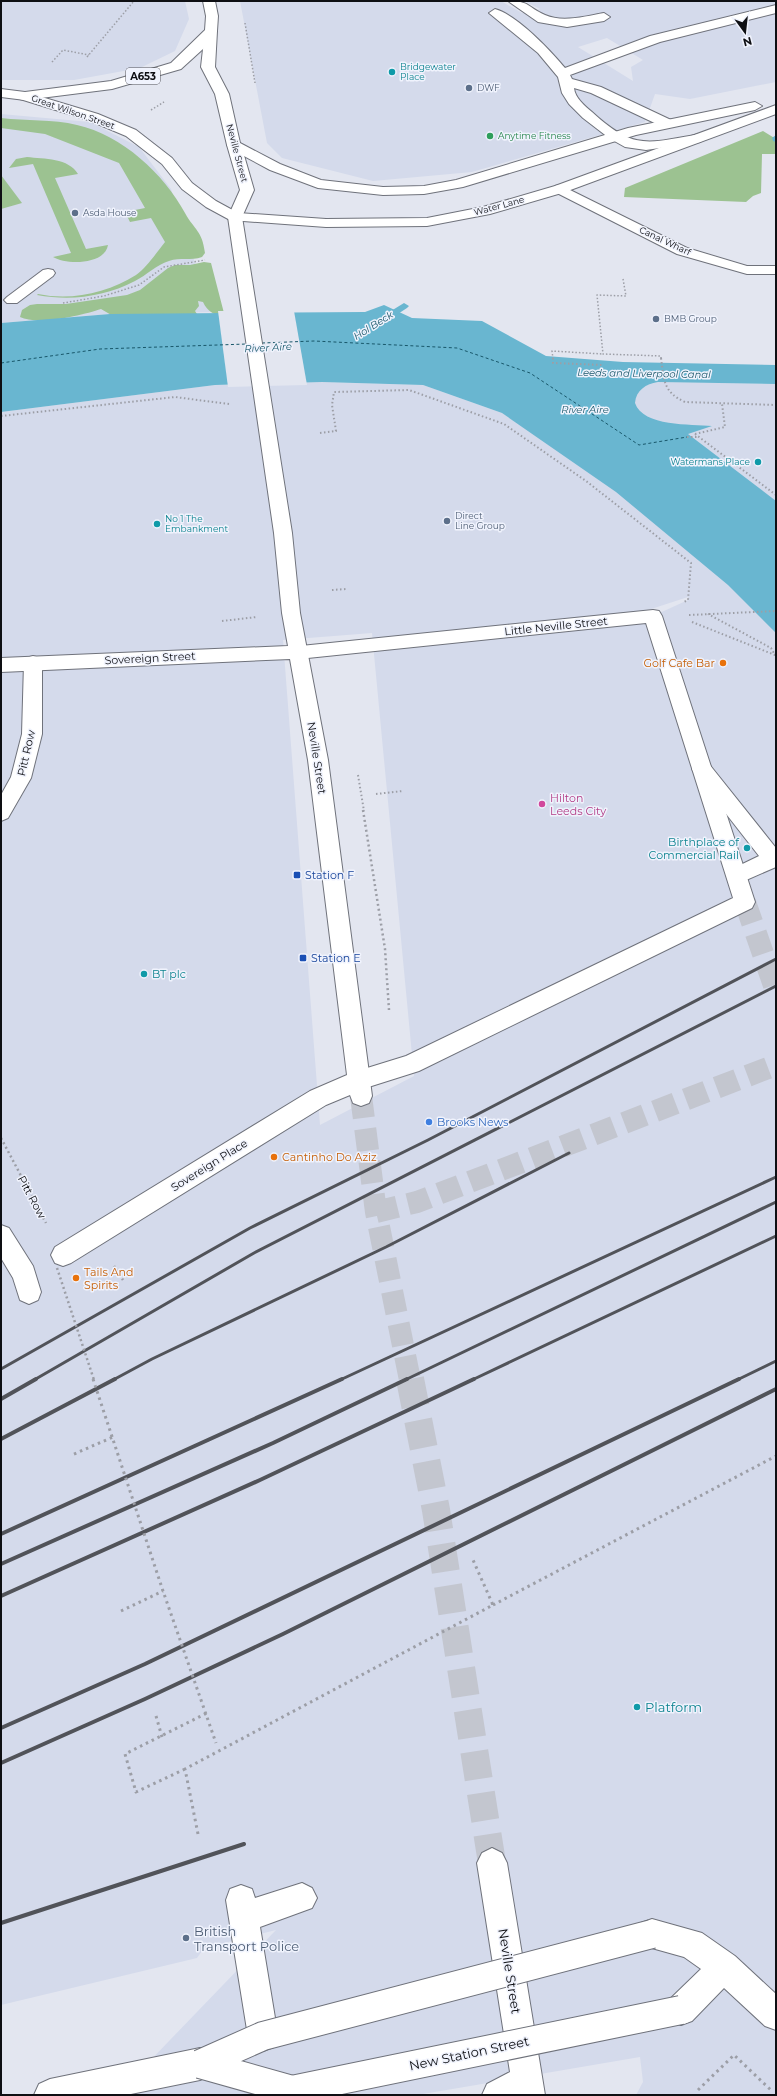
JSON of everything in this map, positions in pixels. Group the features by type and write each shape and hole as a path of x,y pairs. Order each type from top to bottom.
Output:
{"street":[{"name":"Neville Street","path":"209,1 212,16 208,67 210,74 222,94 234,145 247,190 235,217 249,300 298,652 319,767 360,1088"},
{"path":"514,1 542,19 567,22 604,17"},
{"path":"564,77 656,39 776,9"},
{"path":"495,13 528,35 564,77 569,93 589,117 617,136 631,144 647,145 663,145 700,138"},
{"name":"Great Wilson Street","path":"25,96 61,93 112,85 176,66 198,46 211,31"},
{"path":"564,77 596,90 666,123"},
{"name":"Great Wilson Street","path":"1,93 25,96 93,117 131,134 167,161 187,186 211,204"},
{"name":"Water Lane","path":"234,145 275,167 318,184 383,191 424,190 458,184 617,136 666,123 750,106 776,108"},
{"name":"Water Lane","path":"211,204 235,217 326,223 428,222 485,211 560,189 700,138 776,108"},
{"name":"Canal Wharf","path":"560,189 682,251 715,262 747,270 776,270"},
{"path":"12,300 48,273"},
{"path":"653,616 702,769 737,876 773,859 702,769"},
{"name":"Little Neville Street","path":"298,652 653,616"},
{"name":"Sovereign Street","path":"1,665 298,652"},
{"name":"Pitt Row","path":"1,813 21,778 32,734 33,663"},
{"name":"Sovereign Place","path":"60,1262 318,1098 360,1088 745,902 737,876"},
{"path":"1,1236 24,1274 29,1292"},
{"name":"Neville Street","path":"492,1863 528,2087 498,2095"},
{"path":"263,2036 243,1908 302,1898"},
{"name":"New Station Street","path":"50,2095 200,2064 263,2036 652,1934 691,1944 724,1967 776,2015"},
{"name":"New Station Street","path":"200,2064 292,2090 681,2010 724,1967"}],"path":[{"path":"61,93 73,74 134,1"},
{"path":"12,300 65,303 104,296 139,285 164,267 205,260"},
{"path":"603,354 597,295 626,296 623,279"},
{"path":"602,365 553,363 552,351 661,356 666,390 676,399 685,402 776,405"},
{"path":"320,433 336,431 332,405 334,392 409,390 504,424 586,482 691,563 688,600 653,616"},
{"path":"1,416 175,397 236,405"},
{"path":"722,404 725,427 694,434 776,495"},
{"path":"687,437 698,436"},
{"path":"332,590 346,589"},
{"path":"653,616 776,611"},
{"path":"676,615 775,655 771,648 708,614"},
{"path":"376,794 403,791"},
{"name":"Pitt Row","path":"1,1138 60,1262 113,1437 216,1743"},
{"path":"74,1454 113,1437"},
{"path":"207,1713 125,1754 136,1792 185,1769 776,1456"},
{"path":"473,1560 494,1605"},
{"path":"121,1611 164,1591"},
{"path":"156,1716 162,1736"},
{"path":"185,1769 198,1834"},
{"path":"698,2090 734,2055 772,2092"}],"shaded area":[{"path":"1,1 185,1 189,19 175,51 140,68 74,80 1,80"},
{"path":"240,1 501,1 522,13 540,9 524,1 776,1 776,82 690,99 655,94 645,122 472,172 373,181 282,158 267,143","holes":["607,38 643,60 631,67 633,81 578,47"]},
{"path":"1,114 90,122 139,147 171,189 206,297 218,312 110,314 1,323"},
{"path":"322,382 423,385 502,413 514,421 658,382 776,384 776,2095 636,2095 643,2082 640,2057 417,2095 117,2095 276,1930 204,1948 197,1958 1,2005 1,412 215,385","holes":["688,597 688,600 653,616 748,901 736,899 645,611","372,633 414,1076 320,1125 283,640"]}],"green space":[{"path":"1,118 68,123 94,130 110,137 140,158 166,184 198,231 204,245 205,253 202,257 198,258 177,259 164,263 135,281 111,291 99,294 62,298 37,295 63,297 76,296 114,287 140,272 165,242 151,218 130,222 125,212 145,208 119,163 45,134 1,128"},
{"path":"763,131 776,139 776,154 762,154 761,193 753,196 746,202 624,197 625,188"},
{"path":"27,157 62,162 69,165 78,174 55,178 86,249 108,245 105,252 100,256 93,260 84,262 59,260 53,257 71,253 33,164 9,168 16,159"},
{"path":"1,175 22,203 1,209"},
{"path":"204,262 211,263 225,317 218,316 207,308 203,302 198,301 199,306 195,311 199,317 113,316 101,309 60,319 38,320 20,317 22,310 30,305 66,304 127,295 140,290 168,268 175,265 190,265"}],"water":[{"name":"River Aire","path":"384,305 412,318 482,321 546,356 623,362 776,365 776,384 658,382 649,384 642,388 637,395 635,403 640,411 657,420 669,423 712,426 688,434 776,501 776,633 728,585 616,492 502,413 423,385 322,382 215,385 1,412 1,323 110,314 365,312"}],"pier":[{"path":"218,311 294,311 307,385 228,387"}],"waterway":[{"name":"Hol Beck","path":"381,321 404,306"}],"ferry route":[{"path":"262,343 314,341 457,348 530,373 639,445 687,437"},
{"path":"1,363 100,349 247,344"}],"tunnel":[{"path":"745,902 776,991"},
{"path":"376,1212 417,1202 776,1065"},
{"path":"361,1096 376,1212"},
{"path":"376,1212 410,1380"},
{"path":"410,1379 436,1510 492,1863"}],"railway":[{"path":"1,1369 250,1228 428,1140 776,959"},
{"path":"34,1380 254,1253 776,986"},
{"path":"113,1380 152,1359 386,1247 569,1153"},
{"path":"340,1380 776,1177"},
{"path":"405,1380 776,1202"},
{"path":"472,1380 776,1236"},
{"path":"737,1380 776,1361"},
{"path":"1,1399 36,1379"},
{"path":"1,1439 115,1379"},
{"path":"1,1534 342,1379"},
{"path":"1,1564 273,1443 407,1379"},
{"path":"1,1596 260,1480 474,1379"},
{"path":"1,1728 145,1664 739,1379"},
{"path":"1,1763 145,1699 283,1634 776,1389"},
{"path":"1,1923 244,1844"}],"place":[{"name":"Bridgewater Place","path":"392,72"},
{"name":"DWF","path":"469,88"},
{"name":"Anytime Fitness","path":"490,136"},
{"name":"Asda House","path":"75,213"},
{"name":"BMB Group","path":"656,319"},
{"name":"Watermans Place","path":"758,462"},
{"name":"Direct Line Group","path":"447,521"},
{"name":"No 1 The Embankment","path":"157,524"},
{"name":"Golf Cafe Bar","path":"723,663"},
{"name":"Hilton Leeds City","path":"542,804"},
{"name":"Birthplace of Commercial Rail","path":"747,848"},
{"name":"Station F","path":"297,875"},
{"name":"Station E","path":"303,958"},
{"name":"BT plc","path":"144,974"},
{"name":"Brooks News","path":"429,1122"},
{"name":"Cantinho Do Aziz","path":"274,1157"},
{"name":"Tails And Spirits","path":"76,1278"},
{"name":"Platform","path":"637,1707"},
{"name":"British Transport Police","path":"186,1938"}],"water label":[{"name":"Leeds and Liverpool Canal","path":"644,373"}]}
